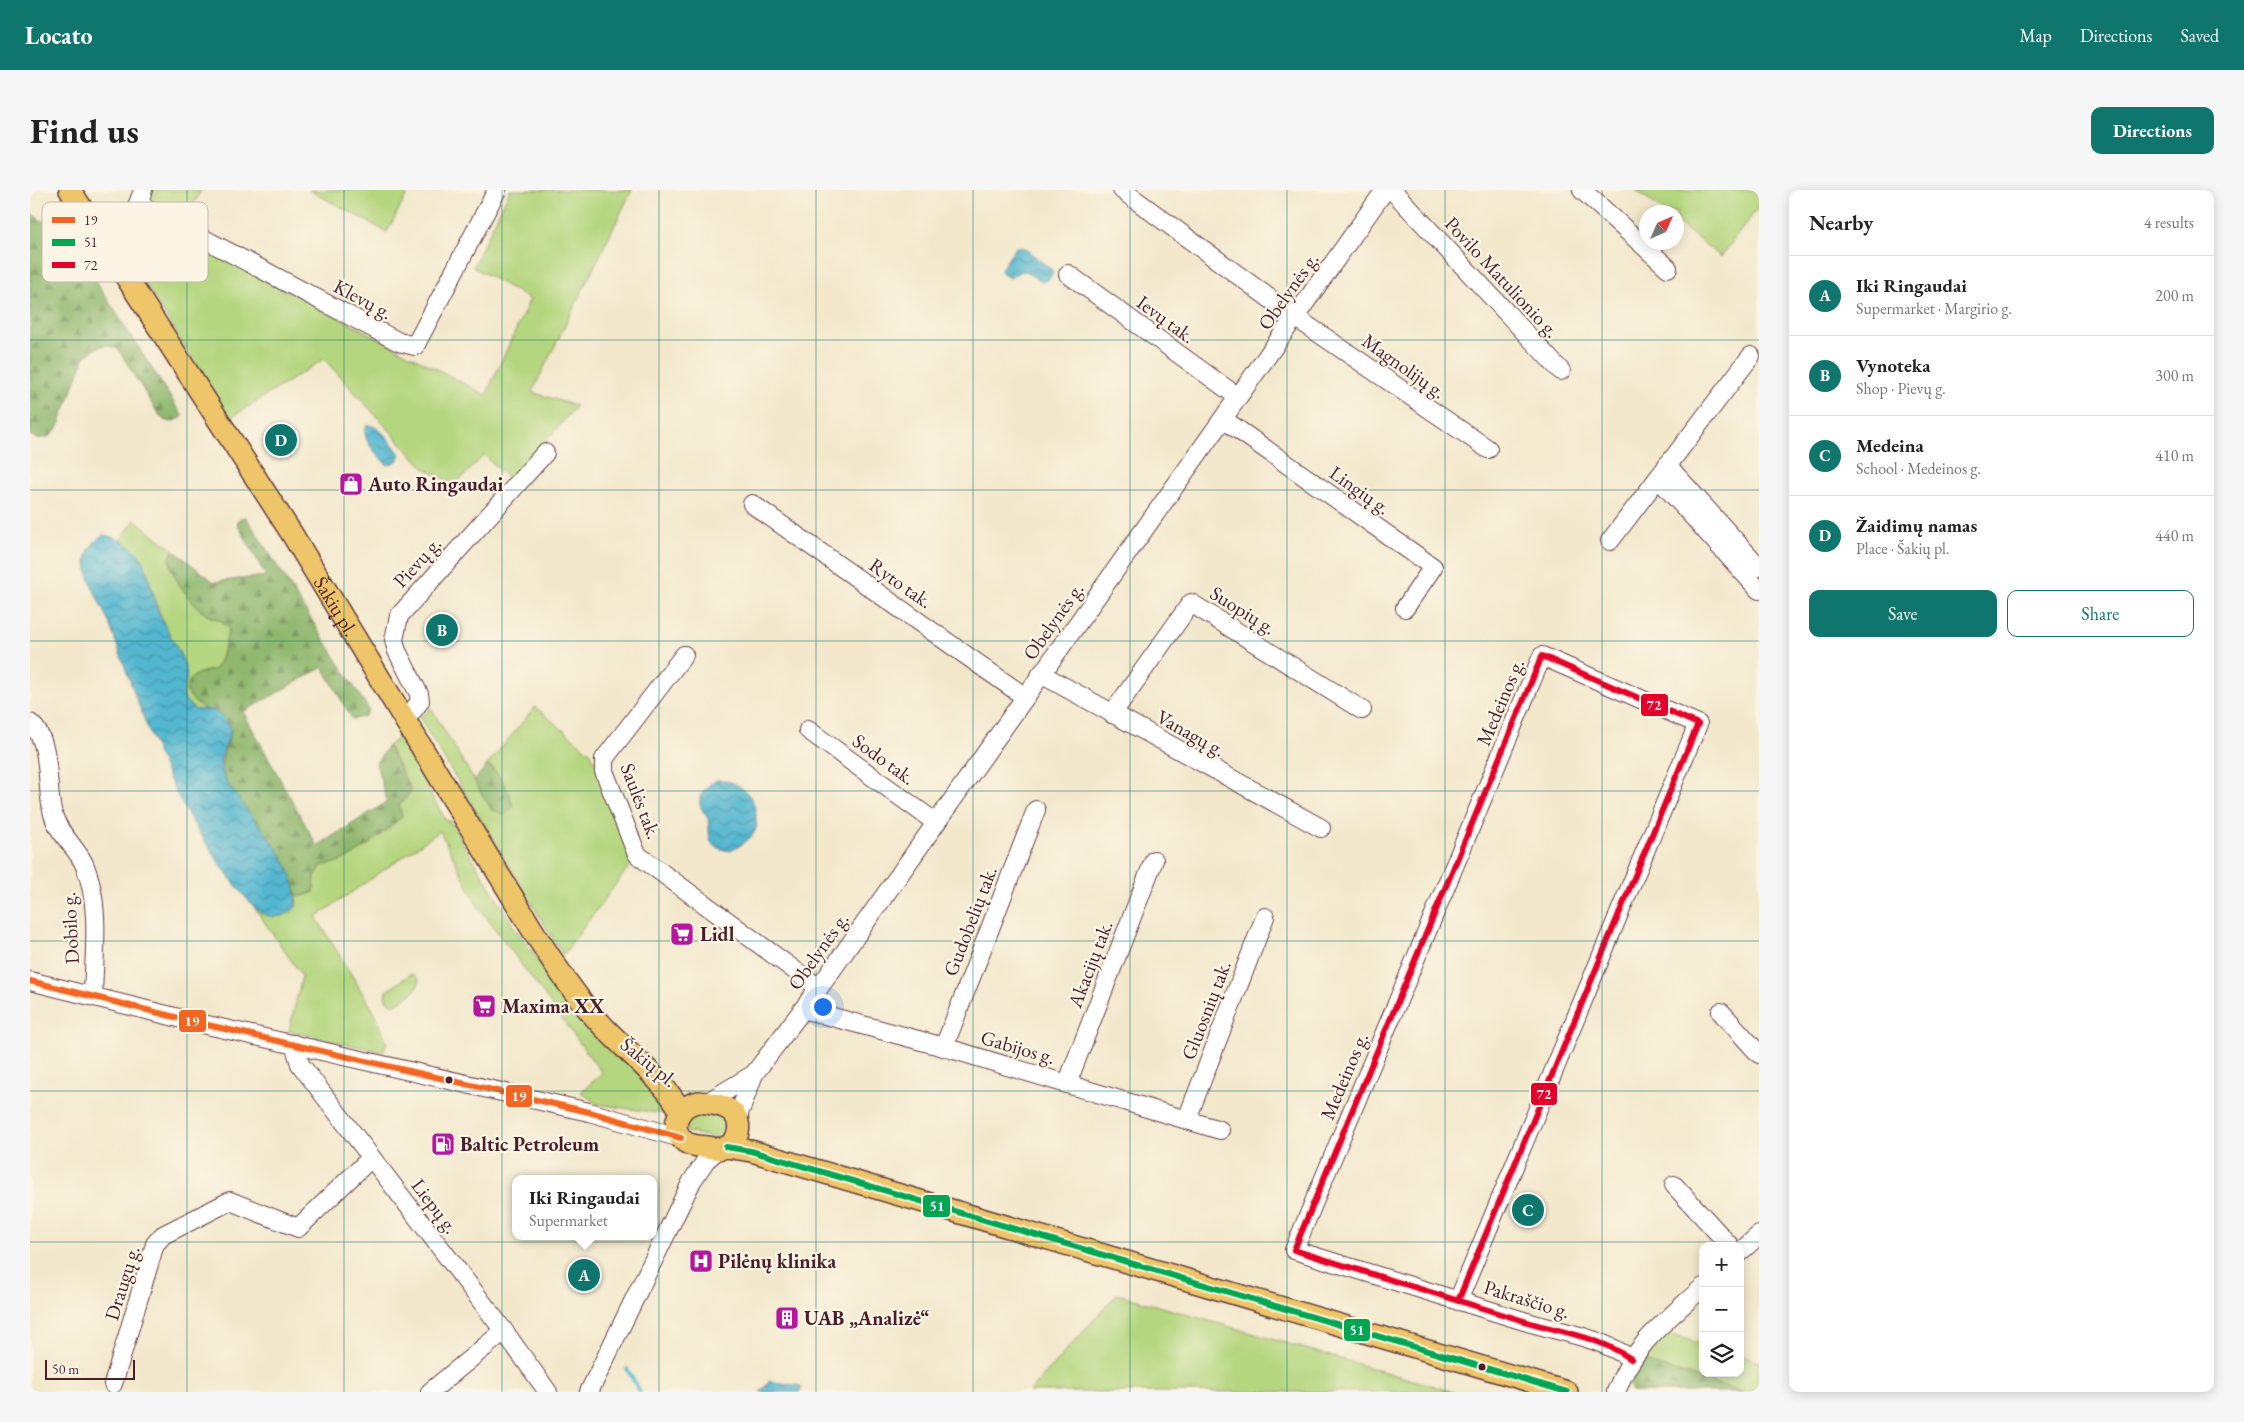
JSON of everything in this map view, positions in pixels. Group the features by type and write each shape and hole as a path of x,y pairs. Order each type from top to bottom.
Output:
{"main road":[{"name":"Šakių pl.","path":"70,190 78,202"},
{"name":"Šakių pl.","path":"129,282 292,534 535,934 569,986 600,1023 690,1108"},
{"path":"876,1188 758,1139 738,1122 728,1109 690,1108 676,1125 683,1140 723,1148 745,1150 1567,1392"},
{"path":"723,1148 736,1138 738,1122"}],"street":[{"name":"Klevų g.","path":"208,235 400,342 415,346 497,190"},
{"name":"Magnolijų g.","path":"1122,190 1295,317 1488,450"},
{"name":"Obelynės g.","path":"738,1122 754,1074 819,988 1385,190"},
{"name":"Povilo Matulionio g.","path":"1392,190 1561,371"},
{"path":"1582,190 1668,268"},
{"name":"Ievų tak.","path":"1068,274 1238,397"},
{"path":"1610,541 1751,356"},
{"name":"Lingių g.","path":"1223,419 1433,567 1405,608"},
{"name":"Pievų g.","path":"403,717 417,707 420,701 419,694 394,640 399,616 545,453"},
{"path":"1663,472 1756,559"},
{"path":"1663,472 1759,590"},
{"name":"Ryto tak.","path":"752,504 1025,697"},
{"name":"Suopių g.","path":"1112,714 1191,603 1362,710"},
{"name":"Saulės tak.","path":"684,655 604,759 604,771 636,852 819,988"},
{"name":"Medeinos g.","path":"1294,1250 1542,656 1698,724 1458,1301"},
{"name":"Vanagų g.","path":"1041,674 1321,828"},
{"name":"Dobilo g.","path":"30,723 35,727 43,745 52,813 57,825 79,855 89,880 94,913 93,996"},
{"name":"Sodo tak.","path":"808,730 935,822"},
{"name":"Gudobelių tak.","path":"944,1048 1036,810"},
{"name":"Akacijų tak.","path":"1067,1084 1154,860"},
{"name":"Gluosnių tak.","path":"1187,1119 1265,917"},
{"path":"30,981 203,1024 589,1112 683,1140 691,1164 692,1181"},
{"name":"Gabijos g.","path":"803,1009 944,1048 1220,1130"},
{"path":"1721,1012 1759,1054"},
{"name":"Liepų g.","path":"294,1044 300,1064 504,1331 548,1392"},
{"name":"Obelynės g.","path":"589,1112 656,1120 671,1119 754,1074"},
{"path":"589,1392 692,1181 706,1160 723,1148"},
{"name":"Draugų g.","path":"113,1384 155,1244 163,1235 230,1201 298,1228 371,1158"},
{"path":"1674,1185 1726,1242"},
{"path":"1744,1248 1759,1235"},
{"name":"Pakraščio g.","path":"1294,1250 1458,1301 1606,1344 1631,1359"},
{"path":"1616,1392 1631,1359 1642,1344 1699,1291"},
{"path":"430,1392 504,1331"}],"green space":[{"path":"148,190 201,190 195,202 143,202"},
{"path":"309,190 409,190 387,232"},
{"path":"510,190 632,190 532,392 576,406 512,482 484,455 455,485 424,468 324,359 230,418 144,282 208,282 208,249 486,395 530,299 473,267"},
{"path":"1636,190 1759,190 1759,206 1721,257 1684,228 1684,205 1656,205"},
{"path":"30,213 42,220 42,282 96,282 183,417 172,422 164,420 157,412 118,349 106,345 96,348 85,356 59,425 51,436 38,439 30,435"},
{"path":"246,517 369,710 364,717 352,719 323,667 243,712 317,846 387,802 376,763 388,746 411,790 399,805 402,817 375,840 344,860 322,865 315,876 314,892 302,896 297,895 288,868 226,782 222,760 231,729 223,717 200,706 187,692 190,681 195,675 215,669 221,659 229,629 221,621 202,611 184,591 171,568 170,561 173,550 214,582 266,576 237,523 240,518"},
{"path":"135,520 173,550 170,560 171,568 190,599 207,615 221,621 229,629 221,659 215,670 195,675 188,686 187,692 196,703 207,709 196,710 185,700 183,693 184,685 142,559 120,540"},
{"path":"535,707 591,753 634,860 563,955 422,722 422,716 431,708 492,810 493,768 487,765"},
{"path":"401,736 414,754 427,788 446,821 450,821 515,929 576,1009 669,1101 668,1111 664,1114 597,1104 581,1092 602,1073 478,906 440,831 316,917 373,1010 387,1042 383,1052 289,1031 302,976 254,907 270,916 281,916 291,911 296,907 297,895 302,896 314,892 315,876 322,865 407,798 411,790 388,746"},
{"path":"487,765 501,778 510,796 513,807 505,815 492,810 474,781"},
{"path":"411,974 417,977 419,982 414,991 393,1005 387,1001 385,995 388,990"},
{"path":"691,1111 722,1115 728,1120 728,1135 720,1139 687,1132 684,1118"},
{"path":"1117,1294 1454,1392 1029,1392"},
{"path":"1665,1333 1699,1343 1699,1377 1744,1377 1744,1356 1759,1361 1759,1392 1742,1392 1639,1360"},
{"path":"1639,1360 1742,1392 1632,1392 1629,1383"}],"water":[{"path":"1016,247 1024,248 1052,270 1053,273 1048,280 1042,282 1025,271 1019,272 1010,278 1003,274 1001,269"},
{"path":"367,425 377,428 389,440 400,454 397,461 388,465 373,450 365,435"},
{"path":"104,535 125,543 135,550 142,559 158,611 186,670 185,700 196,710 208,710 221,715 231,729 222,754 220,764 222,773 245,808 276,847 291,875 296,907 286,915 274,917 265,915 244,896 204,840 166,773 148,731 109,623 89,578 86,563 87,554 94,543"},
{"path":"717,780 739,786 750,797 756,811 756,830 751,837 731,851 718,848 712,843 709,835 709,822 700,801 700,797 705,789"},
{"path":"769,1381 802,1387 799,1392 760,1392"}],"waterway":[{"path":"627,1369 640,1392"}],"transit line":[{"name":"72","path":"1458,1301 1698,724 1542,656 1294,1250 1438,1294 1466,1303 1524,1321 1593,1340 1631,1359"},
{"name":"19","path":"30,981 203,1024 589,1112 681,1138"},
{"name":"51","path":"726,1147 751,1151 1567,1392"}],"place":[{"name":"Žaidimų namas","path":"281,440"},
{"name":"Auto Ringaudai","path":"351,484"},
{"name":"Vynoteka","path":"442,630"},
{"name":"Lidl","path":"682,934"},
{"name":"Maxima XX","path":"484,1006"},
{"name":"Baltic Petroleum","path":"443,1144"},
{"name":"Medeina","path":"1528,1210"},
{"name":"Pilėnų klinika","path":"701,1261"},
{"name":"Iki Ringaudai","path":"584,1275"},
{"name":"UAB „Analizė“","path":"787,1318"}]}
